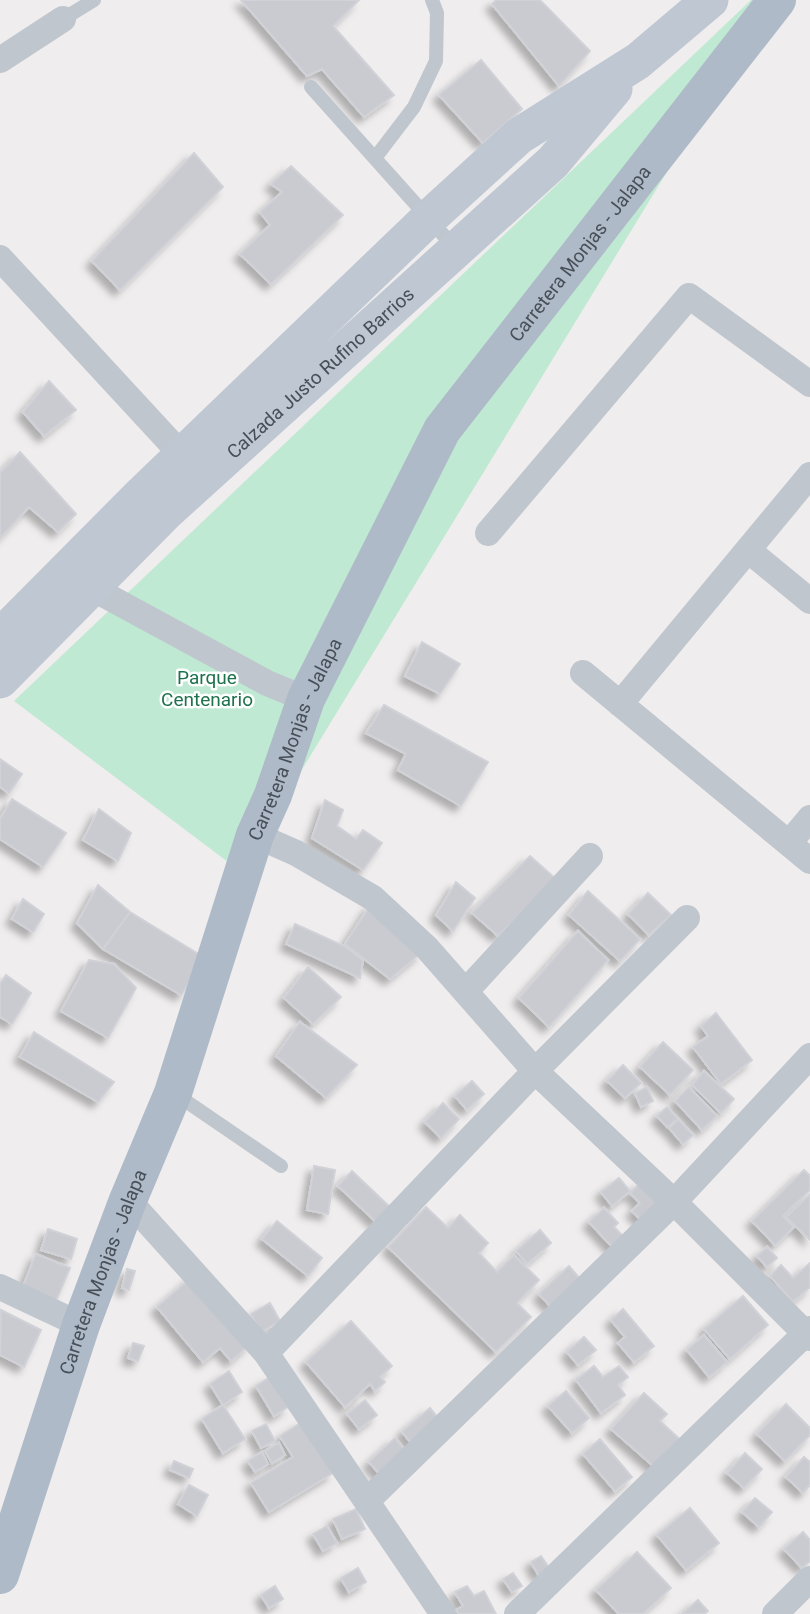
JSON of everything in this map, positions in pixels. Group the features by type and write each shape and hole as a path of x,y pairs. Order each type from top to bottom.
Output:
{"main road":[{"name":"Carretera Monjas - Jalapa","path":"0,1575 10,1509 128,1200 173,1093 255,835 273,795 306,699 442,430 777,0"}],"street":[{"name":"Calzada Justo Rufino Barrios","path":"0,680 166,512 193,467 429,218 519,136 638,61 710,0"},
{"path":"0,60 63,19"},
{"name":"Calzada Justo Rufino Barrios","path":"0,637 193,467 456,249 553,162 638,61"},
{"path":"0,258 193,467"},
{"path":"488,533 689,296 810,384"},
{"path":"620,704 810,475"},
{"path":"748,550 810,601"},
{"path":"92,588 267,683 306,699"},
{"path":"583,673 810,861"},
{"path":"789,843 810,818"},
{"path":"255,835 296,853 373,898 427,948 535,1071 808,1333 517,1614"},
{"path":"466,991 590,856"},
{"path":"266,1353 535,1071 687,918"},
{"path":"367,1501 674,1202 810,1056"},
{"path":"128,1200 266,1353 443,1614"},
{"path":"0,1287 81,1325"},
{"path":"775,1614 810,1579"}],"lane":[{"path":"63,19 94,0"},
{"path":"375,158 414,107 436,61 436,13 432,0"},
{"path":"311,87 456,249"},
{"path":"173,1093 281,1166"}],"green space":[{"name":"Parque Centenario","path":"751,0 772,0 240,871 14,701"}],"building":[{"path":"241,0 359,0 333,26 394,95 364,117 322,69 307,76"},
{"path":"496,0 540,0 590,51 559,86 492,4"},
{"path":"481,60 522,109 483,143 439,95"},
{"path":"194,153 223,187 120,290 92,261"},
{"path":"291,166 343,215 271,284 240,254 270,225 260,212 282,192 271,184"},
{"path":"49,381 76,410 44,436 23,412"},
{"path":"20,452 76,514 58,532 29,507 0,538 0,473"},
{"path":"422,642 460,664 440,694 405,676"},
{"path":"384,705 488,762 461,806 398,770 406,754 366,733"},
{"path":"0,759 22,774 9,793 0,787"},
{"path":"12,799 66,833 43,867 0,839 0,819"},
{"path":"325,800 343,810 337,826 356,839 363,830 382,843 363,870 312,838"},
{"path":"99,809 131,833 118,861 83,840"},
{"path":"530,856 556,879 498,936 472,913"},
{"path":"456,882 475,898 453,931 436,915"},
{"path":"98,885 130,912 103,949 77,923"},
{"path":"588,891 640,939 620,961 569,915"},
{"path":"648,893 671,915 649,935 628,914"},
{"path":"23,899 44,914 33,932 12,919"},
{"path":"371,904 421,953 390,979 345,944"},
{"path":"130,912 205,958 181,995 103,949"},
{"path":"295,924 344,946 363,960 360,978 286,944"},
{"path":"578,931 608,960 549,1027 519,998"},
{"path":"89,960 114,964 136,988 108,1038 61,1011"},
{"path":"308,967 341,997 313,1024 284,998"},
{"path":"6,975 31,993 12,1024 0,1017 0,984"},
{"path":"716,1013 752,1060 721,1084 693,1047 708,1036 701,1026"},
{"path":"300,1022 357,1065 326,1098 276,1056"},
{"path":"34,1032 114,1082 98,1102 20,1057"},
{"path":"663,1042 693,1070 670,1095 640,1067"},
{"path":"623,1065 641,1083 625,1098 607,1081"},
{"path":"704,1071 734,1099 721,1113 692,1085"},
{"path":"472,1081 484,1094 467,1110 455,1096"},
{"path":"647,1087 653,1101 641,1107 635,1093"},
{"path":"689,1087 717,1116 702,1130 675,1101"},
{"path":"443,1103 459,1119 441,1138 425,1122"},
{"path":"667,1107 678,1119 667,1127 657,1116"},
{"path":"678,1119 693,1135 683,1144 669,1128"},
{"path":"314,1166 335,1170 328,1214 307,1210"},
{"path":"804,1170 810,1176 810,1190 783,1216 794,1227 775,1245 752,1221"},
{"path":"352,1171 391,1208 377,1223 338,1186"},
{"path":"619,1178 630,1191 612,1206 601,1192"},
{"path":"641,1182 665,1207 646,1225 632,1211 640,1203 630,1193"},
{"path":"810,1194 810,1240 786,1217"},
{"path":"426,1207 448,1228 460,1215 488,1243 479,1253 497,1272 514,1255 539,1280 517,1303 531,1317 496,1352 388,1247"},
{"path":"604,1208 618,1223 614,1227 627,1240 615,1250 589,1222"},
{"path":"277,1221 322,1258 308,1276 262,1239"},
{"path":"48,1229 77,1239 71,1259 41,1250"},
{"path":"540,1230 551,1243 527,1264 516,1251"},
{"path":"767,1247 777,1258 767,1267 757,1256"},
{"path":"36,1254 70,1268 53,1308 20,1294"},
{"path":"810,1263 810,1287 793,1302 770,1276 781,1265 793,1278"},
{"path":"569,1266 581,1280 551,1307 539,1294"},
{"path":"127,1269 135,1271 129,1290 122,1288"},
{"path":"193,1276 250,1344 231,1361 220,1348 203,1362 157,1307"},
{"path":"743,1296 768,1325 730,1359 704,1329"},
{"path":"270,1303 280,1321 261,1332 251,1314"},
{"path":"623,1309 654,1346 634,1362 618,1343 625,1337 611,1320"},
{"path":"1,1310 41,1330 24,1367 0,1355"},
{"path":"351,1321 392,1366 380,1377 385,1382 375,1391 370,1384 345,1407 306,1362"},
{"path":"704,1335 727,1362 709,1377 687,1350"},
{"path":"584,1337 596,1350 578,1365 567,1352"},
{"path":"133,1343 144,1346 138,1361 128,1358"},
{"path":"594,1366 603,1377 619,1366 628,1377 618,1385 625,1395 601,1413 576,1380"},
{"path":"229,1371 242,1392 223,1405 210,1384"},
{"path":"270,1377 288,1407 274,1416 256,1386"},
{"path":"566,1391 589,1418 572,1433 548,1406"},
{"path":"644,1393 667,1414 660,1421 684,1443 659,1471 611,1429"},
{"path":"365,1400 377,1415 359,1429 347,1414"},
{"path":"786,1404 810,1428 810,1435 785,1461 757,1434"},
{"path":"223,1405 245,1439 223,1453 202,1419"},
{"path":"430,1408 443,1424 415,1448 402,1432"},
{"path":"302,1422 333,1473 269,1512 251,1483 293,1457 280,1436"},
{"path":"266,1424 275,1441 261,1448 252,1431"},
{"path":"395,1438 409,1455 383,1478 369,1462"},
{"path":"600,1439 632,1477 615,1491 583,1454"},
{"path":"279,1443 285,1455 272,1463 265,1451"},
{"path":"262,1452 268,1464 255,1472 248,1461"},
{"path":"745,1453 762,1469 744,1488 727,1473"},
{"path":"804,1457 810,1462 810,1485 803,1493 786,1477"},
{"path":"174,1461 193,1469 189,1478 170,1470"},
{"path":"189,1485 208,1495 197,1516 178,1504"},
{"path":"755,1498 772,1512 759,1527 742,1512"},
{"path":"690,1508 719,1543 686,1570 657,1535"},
{"path":"356,1509 365,1529 342,1539 333,1519"},
{"path":"327,1526 337,1543 323,1551 313,1534"},
{"path":"803,1532 810,1540 810,1561 802,1568 784,1549"},
{"path":"637,1552 671,1588 643,1614 619,1614 596,1590"},
{"path":"541,1556 550,1569 539,1576 531,1562"},
{"path":"358,1568 366,1582 349,1592 341,1578"},
{"path":"513,1573 522,1586 512,1592 503,1579"},
{"path":"275,1586 283,1599 269,1608 261,1595"},
{"path":"467,1586 474,1596 484,1591 496,1614 459,1614 456,1610 463,1606 455,1592"},
{"path":"698,1600 708,1611 704,1614 682,1614"}]}
